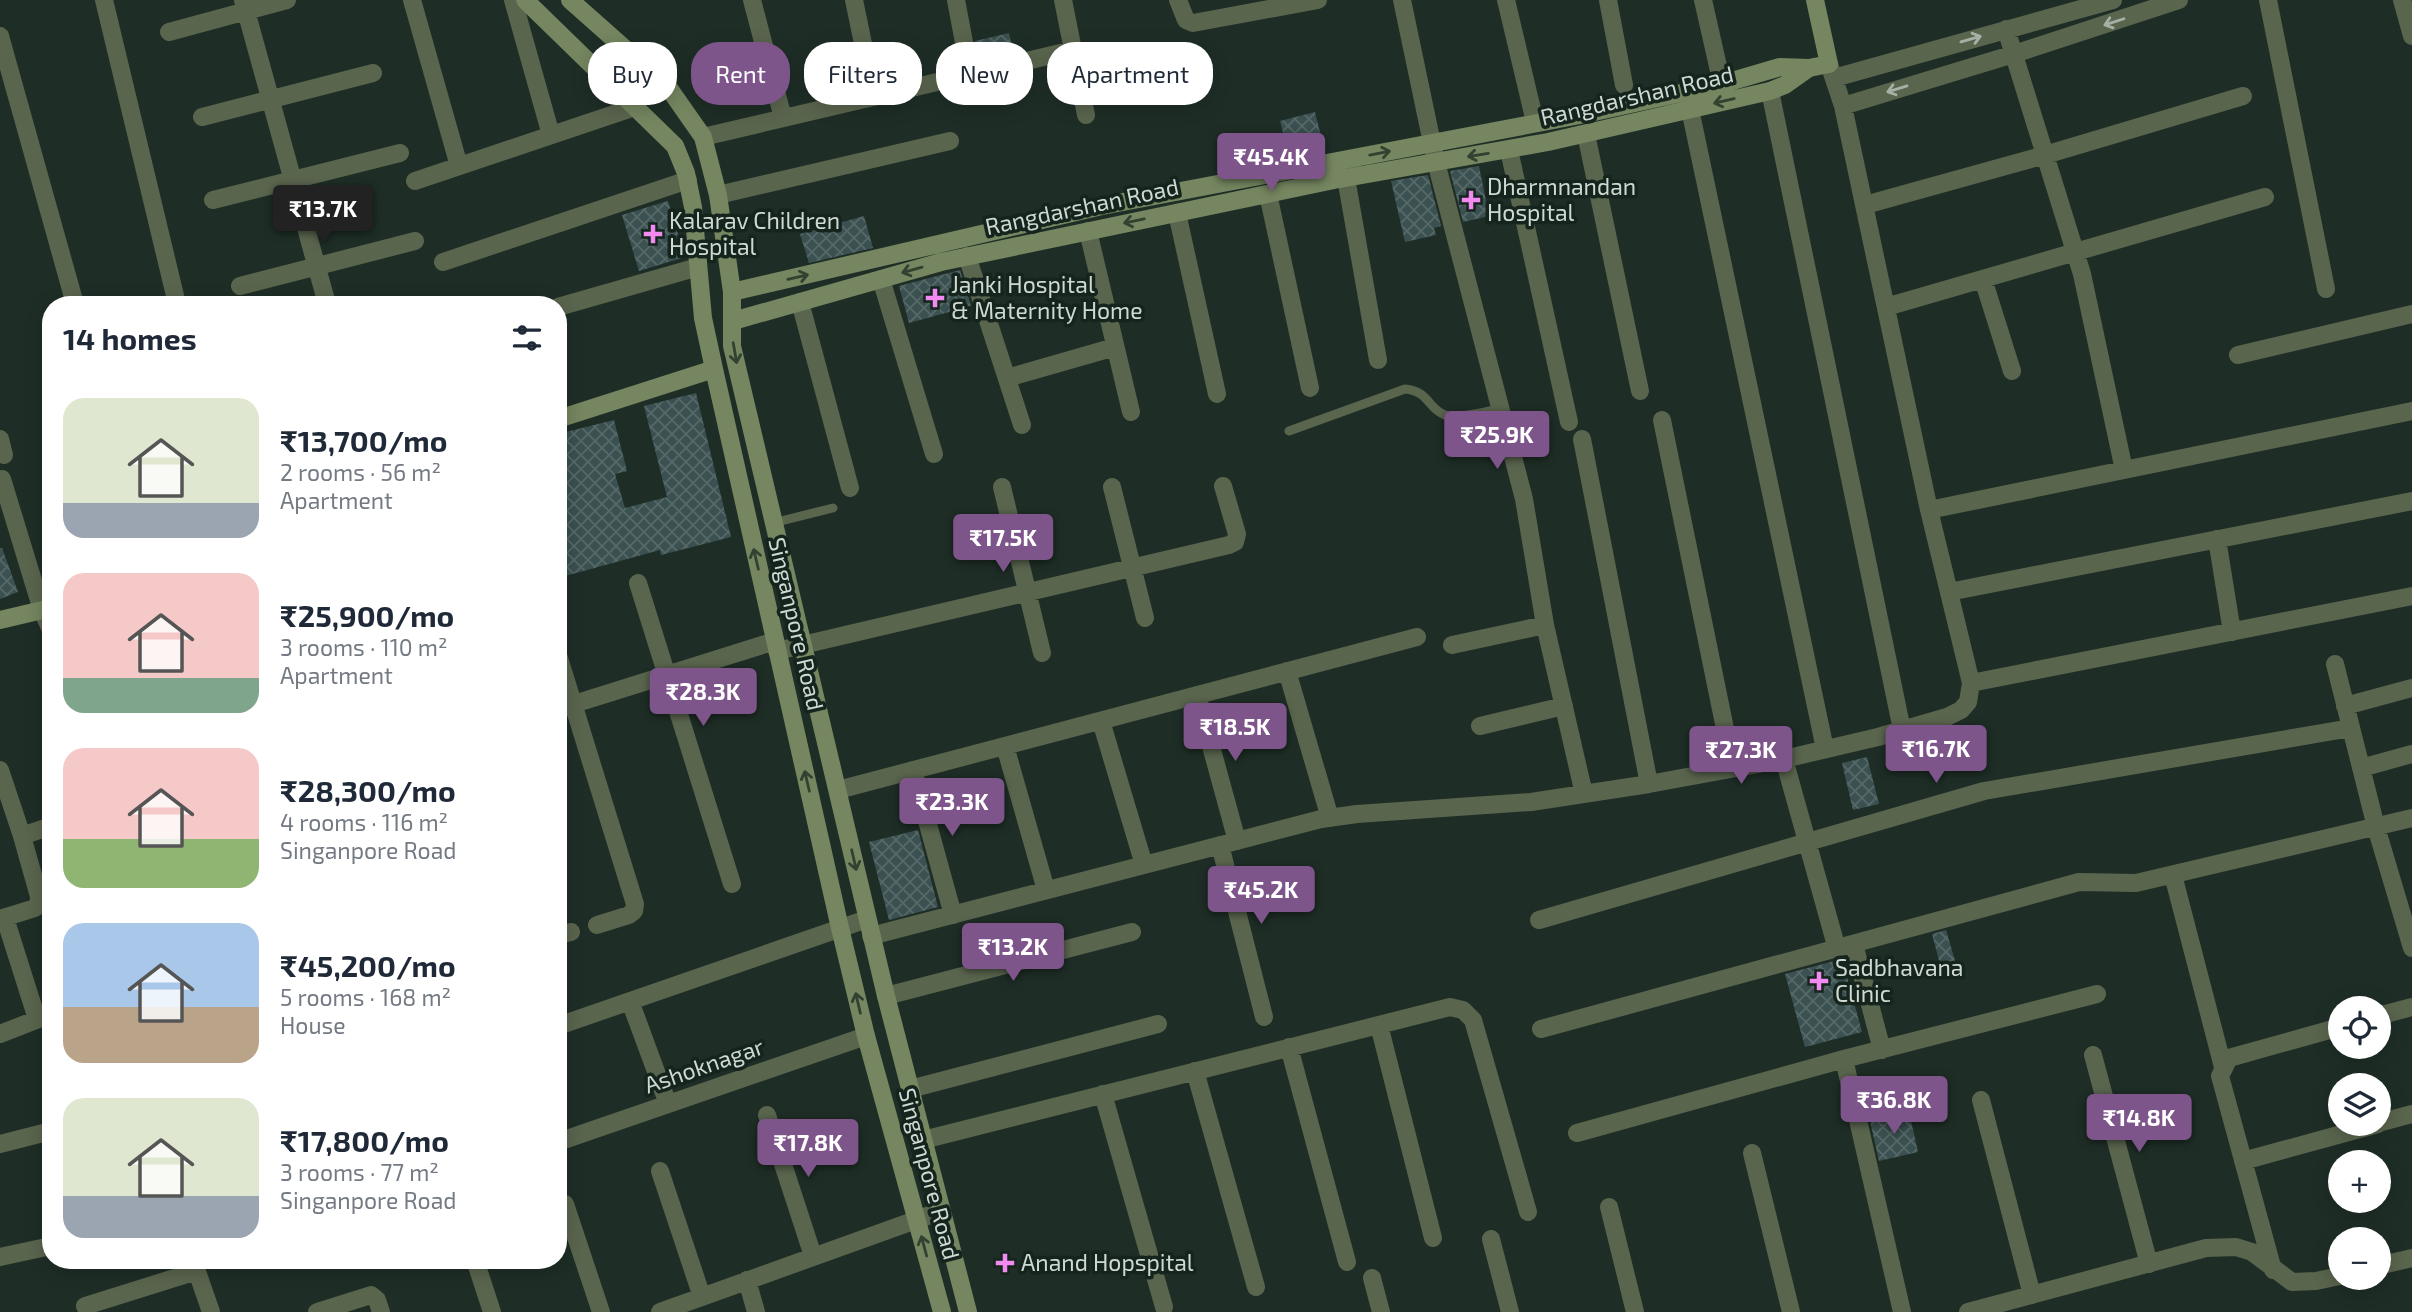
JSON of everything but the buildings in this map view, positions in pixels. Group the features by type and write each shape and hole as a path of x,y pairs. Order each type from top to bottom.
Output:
{"main road":[{"name":"Singanpore Road","path":"525,0 675,146 688,180 703,318 713,369 866,1036 942,1312"},
{"name":"Singanpore Road","path":"570,0 668,87 703,137 718,195 732,292 732,346 869,927 968,1312"},
{"path":"1815,0 1832,71"},
{"name":"Rangdarshan Road","path":"732,292 1102,206 1585,114 1722,84 1780,67 1832,71"},
{"name":"Rangdarshan Road","path":"733,321 967,256 1346,178 1509,150 1770,91 1785,85 1809,68"},
{"path":"567,416 713,369"},
{"path":"0,620 42,610"}],"street":[{"path":"104,0 175,296"},
{"path":"169,32 244,6 287,0"},
{"path":"412,0 459,166"},
{"path":"513,0 551,135"},
{"path":"752,0 783,118"},
{"path":"854,0 863,42"},
{"path":"956,0 964,42"},
{"path":"1063,0 1071,42"},
{"path":"1178,0 1186,20 1193,23 1318,0"},
{"path":"1402,0 1436,162 1524,499 1545,625 1584,794"},
{"path":"1506,0 1535,122"},
{"path":"1608,0 1624,85"},
{"path":"1703,0 1722,84"},
{"path":"567,1023 840,928 869,927 953,915 1330,818 1531,802 1649,784 1784,759 1902,730 1948,717 1961,710 1968,702 1971,683 1929,510 1843,106 1832,71 2006,29 2055,8 2113,0"},
{"path":"1843,106 2179,0"},
{"path":"2268,0 2326,289"},
{"path":"2402,0 2412,36"},
{"path":"244,6 325,296"},
{"path":"2006,29 2075,253 2124,470"},
{"path":"0,36 73,296"},
{"path":"202,117 373,73"},
{"path":"1770,91 1902,730"},
{"path":"1865,205 2243,96"},
{"path":"703,137 839,105"},
{"path":"1084,105 1086,115"},
{"path":"415,181 635,107"},
{"path":"1690,109 1825,749"},
{"path":"1586,134 1640,391"},
{"path":"718,195 950,141"},
{"path":"1509,150 1569,422"},
{"path":"213,200 400,153"},
{"path":"1346,178 1378,360"},
{"path":"443,262 688,180"},
{"path":"1268,194 1310,388"},
{"path":"1886,307 2264,197"},
{"path":"1177,213 1217,394"},
{"path":"1088,231 1130,412"},
{"path":"240,286 415,241"},
{"path":"967,256 1022,425"},
{"path":"567,304 698,267"},
{"path":"881,279 934,454"},
{"path":"1983,279 2012,371"},
{"path":"800,302 850,488"},
{"path":"2238,355 2412,314"},
{"path":"1007,378 1115,347"},
{"path":"1929,510 2412,411"},
{"path":"1662,420 1733,768"},
{"path":"1582,439 1649,784"},
{"path":"2,479 42,597"},
{"path":"1112,486 1144,618"},
{"path":"567,707 666,675 776,646 801,644 1229,545 1235,542 1237,534 1223,486"},
{"path":"1002,487 1042,653"},
{"path":"1949,592 2412,500"},
{"path":"2217,539 2232,632"},
{"path":"638,583 732,884"},
{"path":"1971,683 2412,596"},
{"path":"1452,645 1545,625"},
{"path":"838,790 1417,637"},
{"path":"2335,664 2376,827 2404,895 2412,948"},
{"path":"1287,671 1330,818"},
{"path":"2345,706 2412,688"},
{"path":"1197,695 1264,1017"},
{"path":"1479,726 1564,706"},
{"path":"567,710 635,904 634,911 629,915 597,925"},
{"path":"1101,721 1144,865"},
{"path":"1539,920 1984,791 2351,728"},
{"path":"1005,746 1046,890"},
{"path":"2361,768 2412,754"},
{"path":"1784,759 1806,843 1882,1050"},
{"path":"0,770 40,900 35,908 2,919 42,1012"},
{"path":"913,770 953,915"},
{"path":"1541,1030 2079,882 2136,883 2412,818"},
{"path":"22,836 42,829"},
{"path":"2173,875 2223,1067"},
{"path":"886,996 1132,932"},
{"path":"1577,1133 1843,1059 2097,994"},
{"path":"629,1001 667,1104"},
{"path":"923,1140 1450,1007 1462,1010 1473,1020 1528,1212"},
{"path":"2391,1013 2412,1007"},
{"path":"0,1034 42,1018"},
{"path":"910,1088 1158,1024"},
{"path":"1378,1025 1433,1238"},
{"path":"2273,1270 2220,1076 2229,1058 2328,1030"},
{"name":"Ashoknagar","path":"567,1139 866,1036"},
{"path":"1289,1047 1347,1262"},
{"path":"2093,1055 2148,1264"},
{"path":"1843,1059 1902,1312"},
{"path":"1195,1071 1256,1287"},
{"path":"1103,1094 1164,1307"},
{"path":"1981,1100 2032,1295"},
{"path":"2391,1120 2412,1114"},
{"path":"767,1115 813,1256"},
{"path":"0,1144 42,1132"},
{"path":"2243,1161 2334,1136"},
{"path":"1752,1153 1791,1312"},
{"path":"660,1171 702,1297"},
{"path":"1609,1207 1635,1312"},
{"path":"567,1210 601,1312"},
{"path":"671,1310 941,1210"},
{"path":"1491,1239 1510,1312"},
{"path":"1968,1312 2206,1248 2236,1247 2252,1252 2292,1282 2328,1278"},
{"path":"0,1257 42,1248"},
{"path":"2391,1263 2412,1258"},
{"path":"85,1306 187,1269"},
{"path":"196,1269 211,1312"},
{"path":"478,1269 492,1312"},
{"path":"1372,1278 1381,1312"},
{"path":"747,1280 756,1312"},
{"path":"317,1312 371,1295 377,1300 381,1312"}],"lane":[{"path":"1289,431 1405,389 1424,395 1444,415 1453,417 1500,409"},
{"path":"773,523 833,508"}],"place":[{"name":"Dharmnandan Hospital","path":"1471,200"},
{"name":"Kalarav Children Hospital","path":"653,234"},
{"name":"Janki Hospital & Maternity Home","path":"935,298"},
{"name":"Sadbhavana Clinic","path":"1819,981"},
{"name":"Anand Hopspital","path":"1005,1263"}]}
